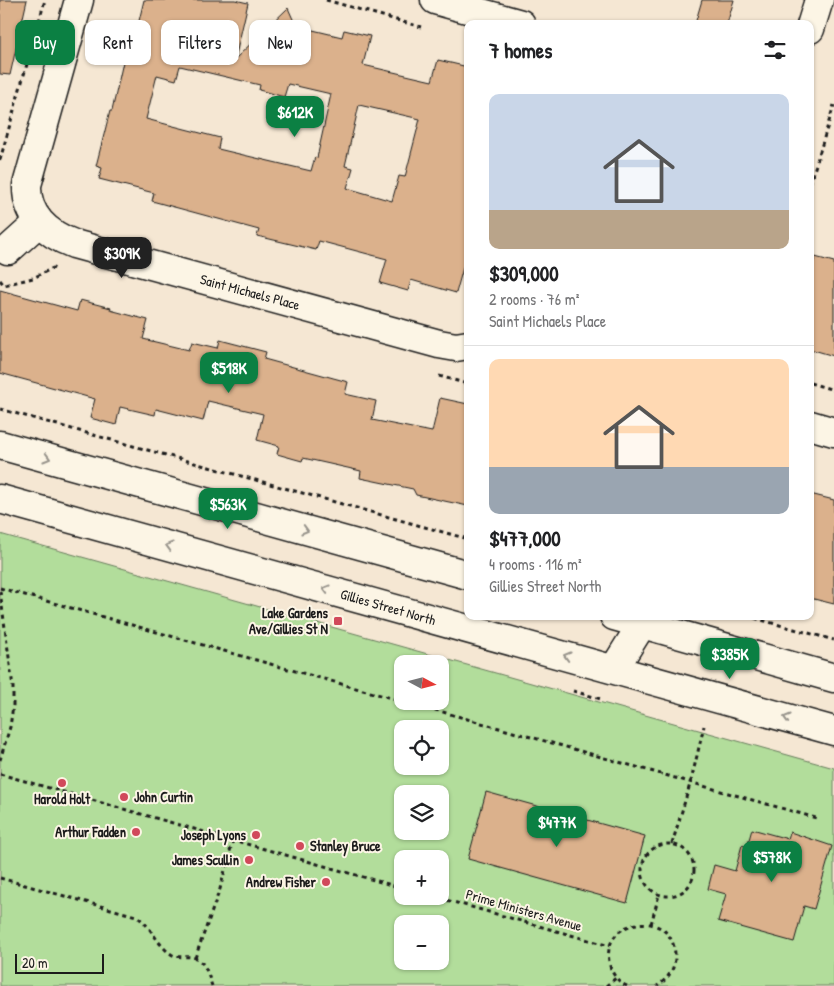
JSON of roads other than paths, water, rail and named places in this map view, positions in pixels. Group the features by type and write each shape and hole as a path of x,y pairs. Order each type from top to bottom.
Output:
{"main road":[{"name":"Saint Michaels Place","path":"79,0 27,185 28,202 43,226 57,237 74,244 439,344 456,347 464,346"},
{"path":"435,0 507,20"},
{"path":"814,22 824,4"},
{"path":"8,250 39,222"},
{"path":"814,426 834,432"},
{"path":"0,445 464,574"},
{"name":"Gillies Street North","path":"0,499 834,731"},
{"path":"614,620 614,669"},
{"path":"614,669 644,620 834,678"}],"place":[{"name":"Lake Gardens Ave/Gillies St N","path":"338,621"},
{"name":"Harold Holt","path":"62,783"},
{"name":"John Curtin","path":"124,797"},
{"name":"Arthur Fadden","path":"136,832"},
{"name":"Joseph Lyons","path":"256,835"},
{"name":"Stanley Bruce","path":"300,846"},
{"name":"James Scullin","path":"249,860"},
{"name":"Andrew Fisher","path":"326,882"}]}
